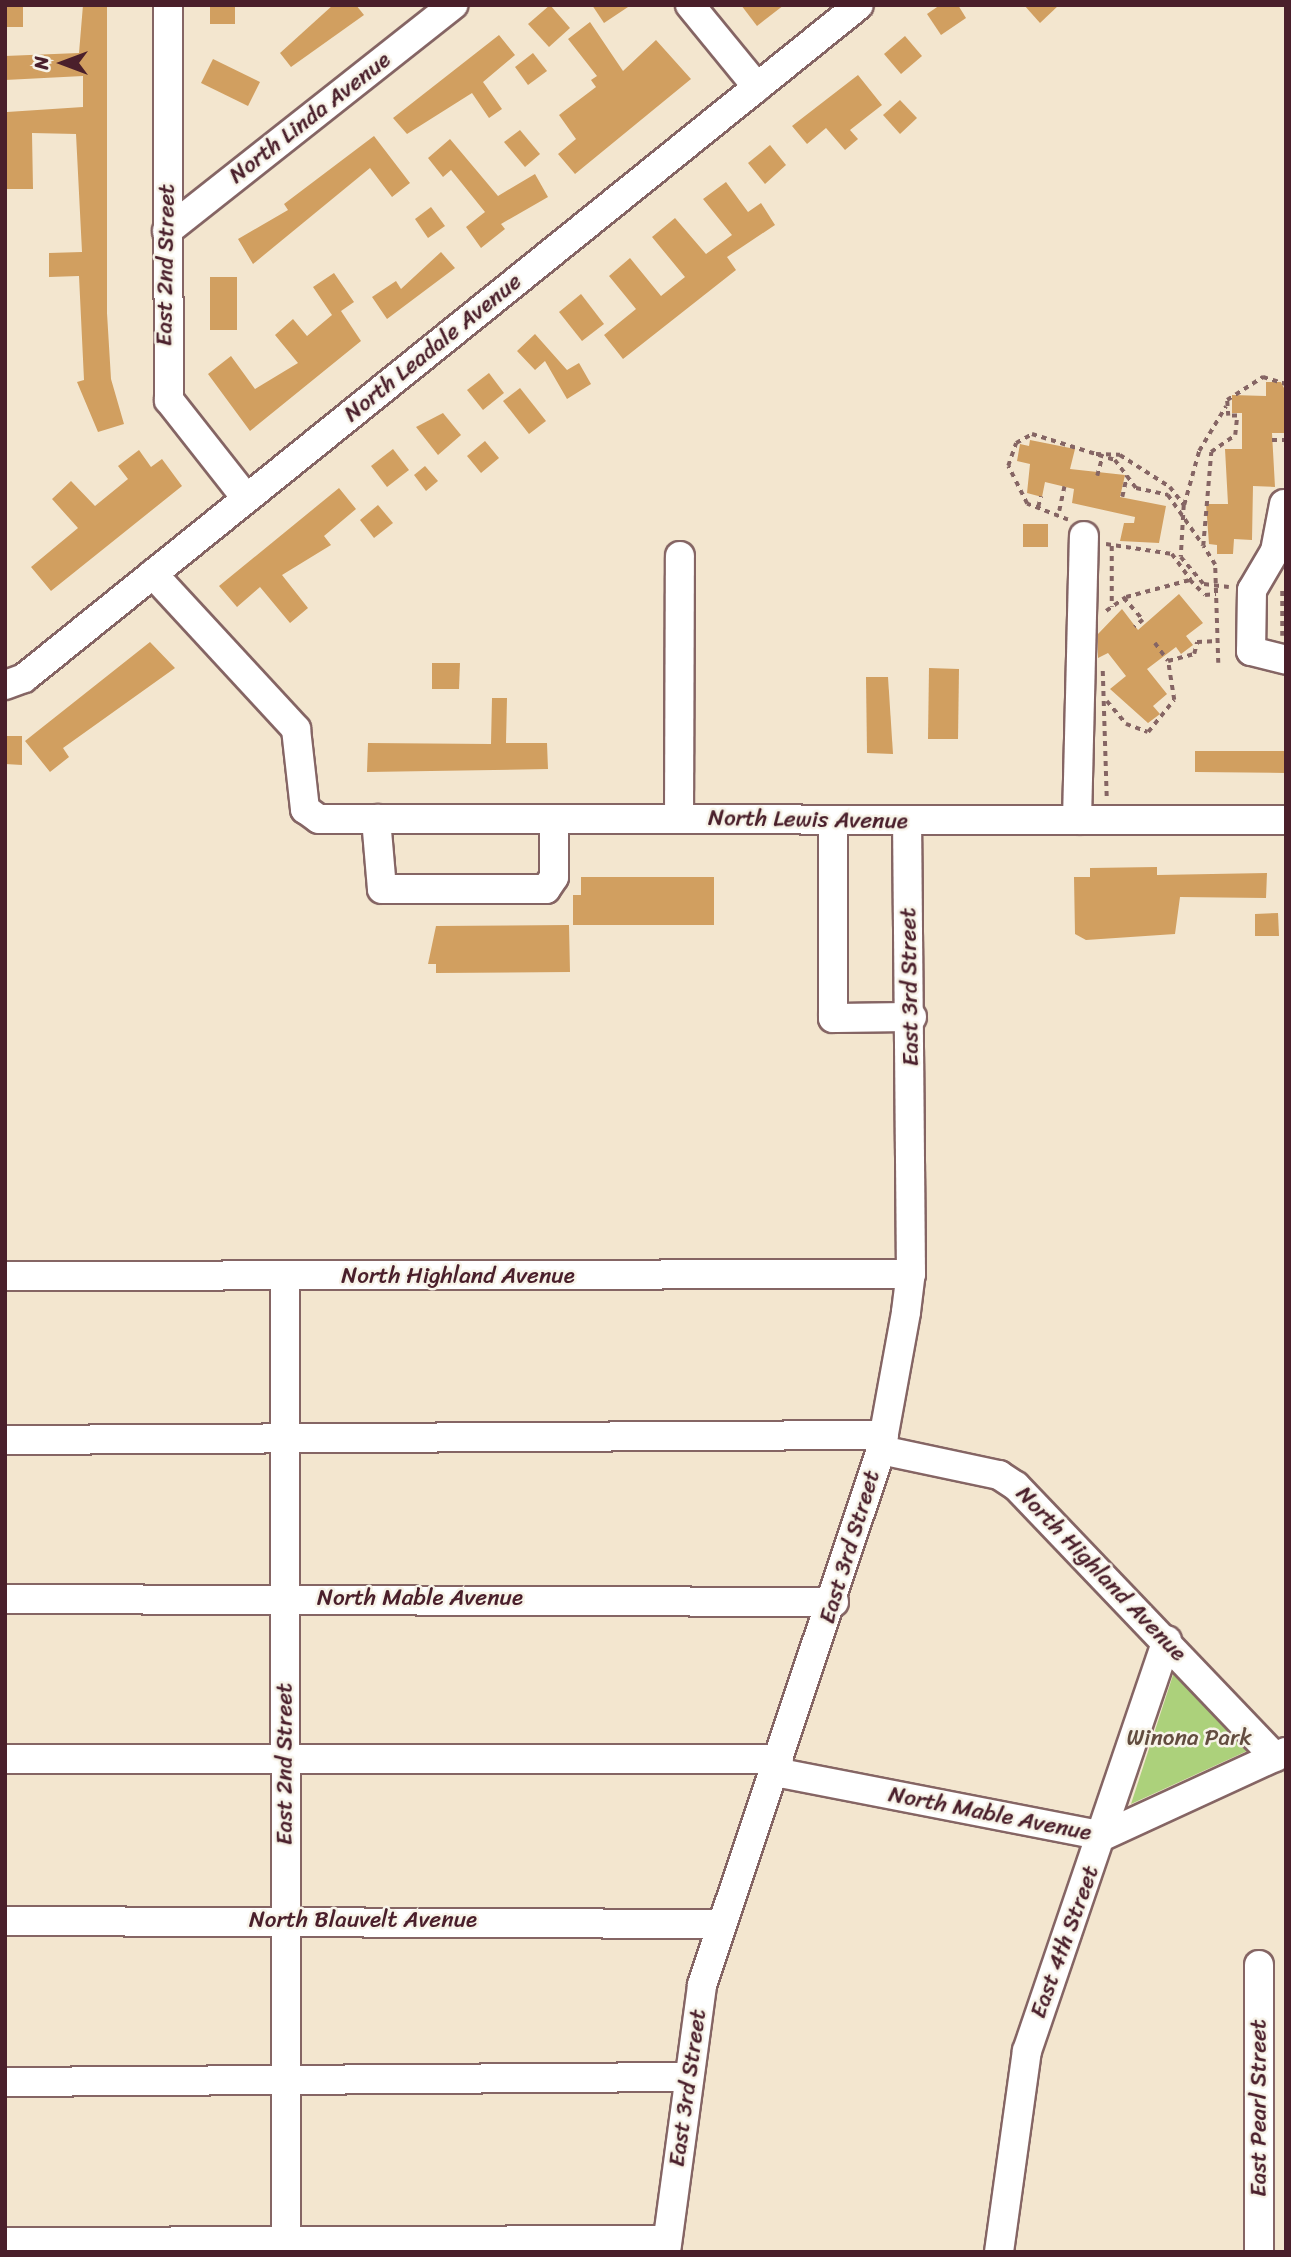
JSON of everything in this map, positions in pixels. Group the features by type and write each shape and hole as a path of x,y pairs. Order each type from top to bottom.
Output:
{"street":[{"name":"East 2nd Street","path":"168,5 169,400 246,498"},
{"name":"North Linda Avenue","path":"167,231 453,5"},
{"path":"690,5 757,87"},
{"name":"North Leadale Avenue","path":"5,685 24,678 859,5"},
{"path":"1284,504 1275,551 1252,590 1251,651 1286,660"},
{"path":"1077,820 1084,538"},
{"path":"679,818 680,555"},
{"name":"North Lewis Avenue","path":"153,574 289,719 305,809 330,820 1286,820"},
{"path":"376,819 382,889 546,889 554,877 554,818"},
{"path":"833,821 833,1018 912,1017"},
{"name":"East 3rd Street","path":"666,2246 702,1985 720,1924 834,1602 882,1443 911,1274 912,1017 907,822"},
{"name":"North Highland Avenue","path":"5,1276 911,1274"},
{"name":"East 2nd Street","path":"285,1277 286,2247"},
{"name":"North Highland Avenue","path":"5,1440 285,1438 882,1443 999,1475 1016,1486 1280,1755"},
{"name":"North Mable Avenue","path":"5,1600 285,1598 834,1602"},
{"name":"East 4th Street","path":"999,2252 1027,2050 1167,1640"},
{"name":"North Mable Avenue","path":"5,1759 285,1758 777,1765 1102,1836 1280,1755"},
{"name":"North Blauvelt Avenue","path":"5,1921 285,1920 720,1924"},
{"name":"East Pearl Street","path":"1259,1965 1259,2252"},
{"path":"5,2082 688,2077"},
{"path":"5,2242 286,2247 666,2246"}],"path":[{"path":"1252,590 1204,584 1181,557 1184,505 1199,451 1227,405 1252,380 1282,378 1286,384"},
{"path":"1203,545 1211,452 1235,435 1237,416 1228,416 1227,405"},
{"path":"1136,488 1115,460 1083,453 1032,434 1016,443 1009,467 1027,504 1059,511 1084,538 1112,546 1172,554 1205,595 1216,594"},
{"path":"1272,440 1286,440"},
{"path":"1083,453 1120,455 1170,487 1184,505"},
{"path":"1097,476 1102,457"},
{"path":"1122,497 1127,476"},
{"path":"1125,486 1168,495 1216,565 1218,663"},
{"path":"1059,511 1064,487"},
{"path":"1038,507 1041,496"},
{"path":"1112,546 1112,607"},
{"path":"1282,579 1282,618 1286,642"},
{"path":"1082,629 1124,598 1191,580"},
{"path":"1124,598 1143,620 1135,626"},
{"path":"1282,618 1286,623"},
{"path":"1168,661 1194,654 1197,642 1218,641"},
{"path":"1107,701 1126,724 1148,732 1174,700 1168,661 1155,643"}],"green space":[{"name":"Winona Park","path":"1174,1672 1247,1751 1131,1804"}],"building":[{"path":"5,5 23,5 23,27 5,27"},
{"path":"83,5 107,5 107,313 111,379 124,424 98,432 77,382 84,380 79,276 49,277 49,253 82,252 76,134 32,133 33,189 5,189 7,112 83,107 83,76 5,80 5,56 79,53"},
{"path":"210,5 235,5 235,24 210,24"},
{"path":"333,5 356,5 364,15 291,67 280,53"},
{"path":"550,5 570,28 549,47 528,24"},
{"path":"592,5 631,5 604,23"},
{"path":"741,5 784,5 757,26"},
{"path":"940,5 958,5 966,18 941,35 927,14"},
{"path":"1024,5 1059,5 1040,23"},
{"path":"590,22 623,71 656,40 691,79 575,174 558,154 576,139 559,115 596,87 591,80 597,76 568,39"},
{"path":"499,35 515,55 483,82 502,109 489,118 472,93 407,134 393,118"},
{"path":"905,36 922,56 901,74 884,54"},
{"path":"533,53 547,71 528,85 515,67"},
{"path":"213,59 260,82 248,106 201,83"},
{"path":"858,75 882,105 850,130 858,139 845,150 826,128 807,144 792,126"},
{"path":"900,100 917,118 900,134 883,115"},
{"path":"520,130 540,154 525,167 504,142"},
{"path":"374,136 410,183 392,197 370,168 253,264 238,239 288,210 284,204"},
{"path":"450,139 498,196 535,174 548,197 501,224 505,229 481,248 466,227 485,212 451,170 443,177 428,158"},
{"path":"770,145 786,165 765,184 748,163"},
{"path":"726,182 748,212 761,203 775,225 727,257 736,270 623,359 604,335 636,309 609,276 630,258 661,296 685,277 652,237 675,218 706,254 732,235 703,199"},
{"path":"431,207 445,226 428,238 415,219"},
{"path":"441,252 455,268 387,319 372,297 396,281 401,289"},
{"path":"334,273 354,302 341,311 361,341 250,431 208,374 231,356 255,389 298,363 275,335 293,319 307,336 332,315 313,287"},
{"path":"210,277 237,277 237,330 210,330"},
{"path":"581,294 604,324 582,341 559,312"},
{"path":"535,334 567,370 579,363 591,384 567,399 545,361 535,370 517,351"},
{"path":"489,373 504,393 483,410 467,390"},
{"path":"1266,382 1281,382 1286,392 1286,433 1272,433 1275,487 1253,486 1252,540 1234,539 1233,554 1217,554 1217,545 1209,544 1206,504 1228,504 1225,449 1242,449 1242,413 1232,413 1232,395 1266,396"},
{"path":"520,388 546,421 529,434 503,401"},
{"path":"443,413 461,435 438,455 416,427"},
{"path":"1030,440 1075,449 1070,469 1125,475 1120,497 1166,506 1159,543 1120,541 1124,523 1134,523 1135,517 1072,503 1074,489 1045,482 1042,497 1027,493 1030,464 1017,461 1020,444 1029,446"},
{"path":"485,441 499,458 481,473 467,456"},
{"path":"393,449 409,470 387,487 371,466"},
{"path":"139,450 151,467 162,459 182,486 51,591 31,567 78,528 52,499 71,481 95,506 128,479 118,466"},
{"path":"425,466 438,481 426,491 414,475"},
{"path":"339,488 356,509 324,536 331,545 282,575 308,608 290,623 260,587 237,607 219,586"},
{"path":"378,505 393,523 374,538 360,520"},
{"path":"1023,524 1048,524 1048,547 1023,547"},
{"path":"1179,594 1203,623 1186,636 1193,645 1181,654 1176,647 1147,669 1167,694 1153,706 1160,714 1148,723 1110,689 1126,676 1108,653 1098,658 1098,634 1122,609 1138,630"},
{"path":"150,642 175,668 63,748 69,757 50,772 25,741"},
{"path":"432,663 460,663 459,689 432,689"},
{"path":"929,668 959,669 958,739 928,739"},
{"path":"866,677 888,677 893,754 867,753"},
{"path":"492,698 507,698 506,743 547,743 548,769 367,772 368,743 491,744"},
{"path":"5,736 22,736 22,765 5,764"},
{"path":"1195,751 1286,751 1286,773 1195,772"},
{"path":"1157,867 1157,875 1267,873 1266,898 1180,897 1175,934 1086,940 1075,934 1074,877 1090,877 1090,868"},
{"path":"581,877 714,877 714,925 573,925 573,895 581,895"},
{"path":"1278,913 1279,936 1255,936 1255,914"},
{"path":"569,925 570,972 436,973 436,964 428,964 436,926"}]}
